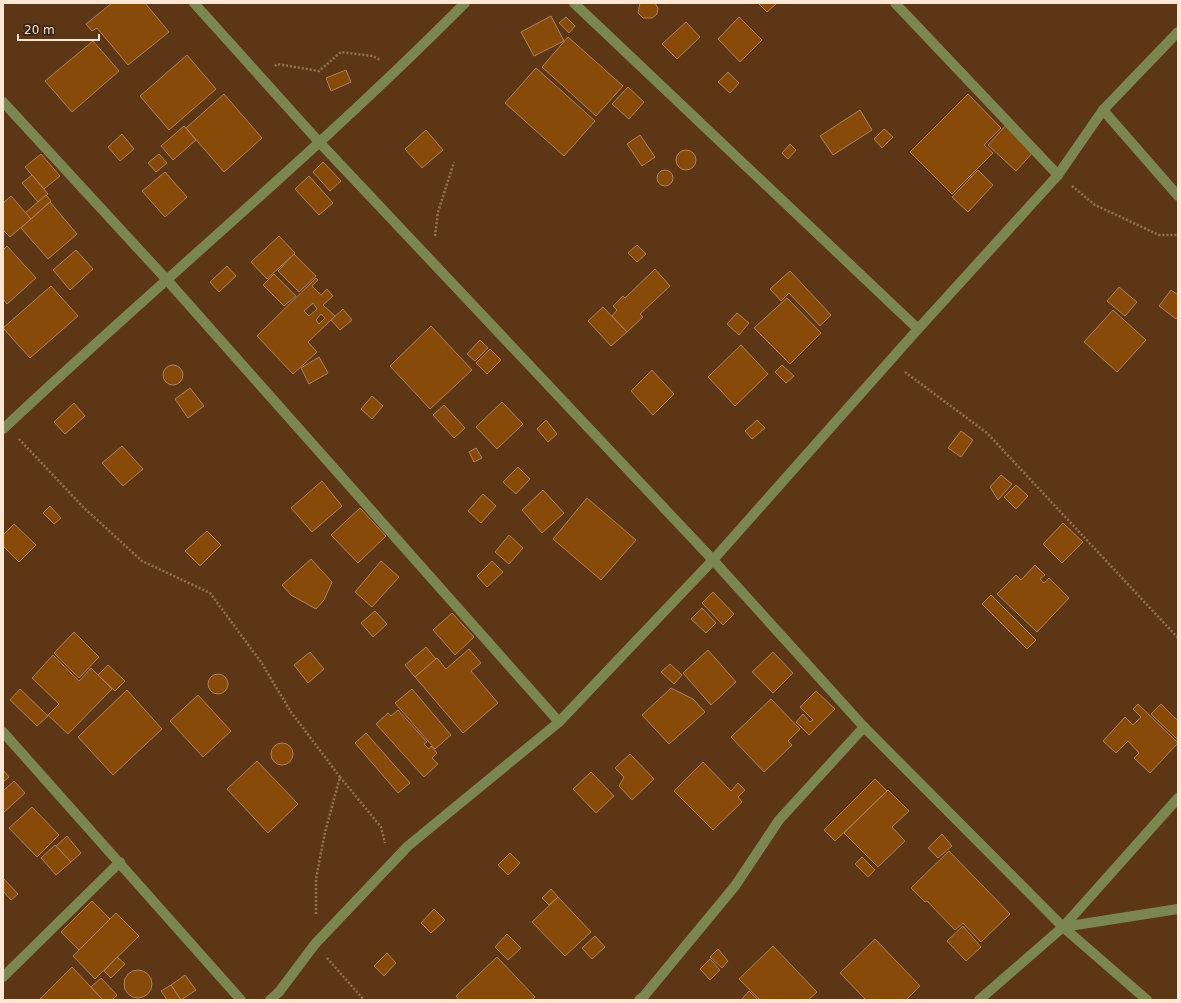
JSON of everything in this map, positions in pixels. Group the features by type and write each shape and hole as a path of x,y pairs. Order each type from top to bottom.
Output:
{"street":[{"path":"194,3 320,143 713,560 864,727 1063,927 1147,1000"},
{"path":"4,426 320,143 397,71 465,3"},
{"path":"574,3 918,329"},
{"path":"895,3 1058,175"},
{"path":"270,1000 279,992 316,944 408,846 559,722 713,560 890,360 1058,175 1103,110 1178,32"},
{"path":"3,102 167,280 559,722"},
{"path":"1103,110 1178,196"},
{"path":"643,999 735,886 779,820 864,727"},
{"path":"3,732 241,1000"},
{"path":"979,1000 1063,927 1178,798"},
{"path":"3,977 120,862"},
{"path":"1063,927 1178,909"}],"path":[{"path":"263,80 277,64 318,71 341,52 373,56 397,71"},
{"path":"432,263 438,212 454,162"},
{"path":"1058,175 1094,205 1159,235 1178,235"},
{"path":"890,360 987,433 1178,638"},
{"path":"4,426 83,507 142,561 210,593 261,662 291,712 340,777 381,827 390,865"},
{"path":"340,777 325,832 316,879 316,944 364,1000"}],"building":[{"path":"112,3 145,3 169,32 128,65 97,28 92,31 86,24"},
{"path":"640,3 655,3 658,8 657,14 652,18 643,18 638,13"},
{"path":"758,3 775,3 776,4 767,12"},
{"path":"551,16 564,41 534,56 521,32"},
{"path":"566,17 575,26 569,33 559,23"},
{"path":"739,17 762,40 740,62 718,39"},
{"path":"686,22 700,37 677,59 662,44"},
{"path":"568,37 623,86 596,116 542,67"},
{"path":"93,41 119,71 72,112 45,81"},
{"path":"187,55 216,89 169,130 140,96"},
{"path":"536,68 595,121 564,156 505,103"},
{"path":"346,70 351,82 331,91 326,78"},
{"path":"728,72 739,83 730,93 718,82"},
{"path":"628,87 644,102 629,119 612,104"},
{"path":"224,94 262,138 224,172 186,128"},
{"path":"968,94 1001,128 984,145 993,153 952,194 910,152"},
{"path":"860,110 872,130 833,155 820,136"},
{"path":"1007,124 1035,150 1016,171 988,145"},
{"path":"184,126 196,140 173,160 161,146"},
{"path":"884,129 893,137 882,148 874,139"},
{"path":"426,130 443,150 422,168 405,149"},
{"path":"122,134 134,149 120,161 108,147"},
{"path":"640,135 655,157 642,166 627,144"},
{"path":"790,144 796,150 788,159 782,153"},
{"path":"686,150 693,153 696,160 693,167 686,170 679,167 676,160 679,153"},
{"path":"41,154 60,176 44,189 25,167"},
{"path":"159,154 167,163 156,172 148,163"},
{"path":"323,162 341,181 330,191 313,172"},
{"path":"662,170 668,170 673,175 671,184 668,186 662,186 657,181 657,175"},
{"path":"978,170 993,185 968,212 952,197"},
{"path":"165,172 187,197 165,217 142,191"},
{"path":"32,175 48,194 38,202 22,183"},
{"path":"309,176 333,203 319,215 295,189"},
{"path":"46,195 51,201 31,219 25,213"},
{"path":"11,196 31,219 10,237 3,230 3,203"},
{"path":"50,202 77,234 48,259 21,228"},
{"path":"279,236 295,253 267,279 251,262"},
{"path":"637,245 646,254 637,262 628,253"},
{"path":"7,246 36,278 7,304 3,299 3,250"},
{"path":"76,250 93,269 70,290 53,270"},
{"path":"294,254 316,276 299,292 278,271"},
{"path":"227,266 236,276 219,292 210,282"},
{"path":"655,269 670,286 640,314 643,317 627,332 612,316 617,310 613,306 623,296 625,298"},
{"path":"790,271 831,315 820,326 789,293 781,301 770,289"},
{"path":"274,274 296,296 284,306 263,285"},
{"path":"316,278 318,280 312,286 321,295 327,289 333,296 323,305 335,316 308,342 317,352 293,374 257,336","holes":["313,303 317,309 309,316 304,311","321,314 325,318 319,324 316,320"]},
{"path":"51,286 78,316 30,358 3,328"},
{"path":"1119,287 1137,302 1125,316 1107,301"},
{"path":"1171,290 1178,295 1178,316 1176,319 1159,306"},
{"path":"787,298 821,333 790,364 754,328"},
{"path":"603,307 627,332 611,346 588,321"},
{"path":"343,309 352,320 340,330 331,320"},
{"path":"1113,310 1146,340 1117,372 1084,342"},
{"path":"737,313 749,323 739,335 727,324"},
{"path":"431,326 472,370 430,409 390,366"},
{"path":"480,340 488,348 475,361 467,354"},
{"path":"741,345 768,374 735,406 708,377"},
{"path":"490,349 501,360 487,374 476,363"},
{"path":"319,357 328,373 309,384 301,368"},
{"path":"173,365 180,368 183,375 180,382 173,385 166,382 163,375 166,368"},
{"path":"782,365 794,376 786,383 775,372"},
{"path":"652,370 674,394 653,415 631,391"},
{"path":"190,388 204,406 188,418 175,399"},
{"path":"372,396 383,406 372,419 361,409"},
{"path":"502,402 523,424 497,449 476,427"},
{"path":"74,403 85,416 65,434 54,422"},
{"path":"444,405 465,428 454,438 433,415"},
{"path":"546,420 557,434 548,442 537,429"},
{"path":"757,420 765,428 752,439 745,431"},
{"path":"961,431 973,440 961,457 948,448"},
{"path":"122,446 143,469 123,486 102,463"},
{"path":"476,448 482,458 474,462 469,452"},
{"path":"518,467 530,479 516,494 503,482"},
{"path":"1001,475 1012,484 998,500 990,487"},
{"path":"322,481 342,506 312,532 291,508"},
{"path":"1016,485 1028,496 1016,509 1004,497"},
{"path":"543,490 564,513 542,533 522,510"},
{"path":"483,494 496,506 481,523 468,511"},
{"path":"587,498 636,540 601,580 553,539"},
{"path":"50,506 61,518 54,524 43,513"},
{"path":"360,508 386,536 358,563 331,535"},
{"path":"1063,523 1083,542 1062,563 1043,544"},
{"path":"14,524 36,545 19,562 3,546 3,535"},
{"path":"207,531 221,545 200,566 185,551"},
{"path":"509,535 523,548 509,564 495,552"},
{"path":"311,559 332,582 324,600 316,609 291,595 282,585"},
{"path":"381,561 399,577 372,607 355,592"},
{"path":"492,561 503,572 487,587 477,576"},
{"path":"1035,565 1045,575 1040,579 1044,583 1049,578 1069,598 1037,632 997,594 1016,575 1021,580"},
{"path":"713,592 734,614 723,625 702,603"},
{"path":"991,595 1036,640 1027,649 982,604"},
{"path":"702,608 716,623 706,633 691,619"},
{"path":"375,611 387,624 373,637 361,623"},
{"path":"452,613 474,637 455,655 433,630"},
{"path":"74,632 99,657 79,678 54,653"},
{"path":"426,647 436,659 415,677 405,665"},
{"path":"469,649 481,663 471,671 498,703 463,733 415,677 437,658 446,669"},
{"path":"708,650 736,682 711,705 683,673"},
{"path":"310,652 324,669 308,683 294,665"},
{"path":"773,652 793,673 773,693 752,672"},
{"path":"53,655 79,681 91,668 112,689 68,734 48,715 59,704 32,678"},
{"path":"670,664 682,675 674,684 661,672"},
{"path":"108,665 125,681 115,691 98,675"},
{"path":"218,674 225,677 228,684 225,691 218,694 211,691 208,684 211,677"},
{"path":"671,688 693,699 705,712 669,744 642,715"},
{"path":"20,689 48,716 37,726 10,700"},
{"path":"412,689 451,735 435,749 395,703"},
{"path":"127,690 162,729 113,775 78,737"},
{"path":"816,691 835,709 809,735 796,722 803,714 810,722 813,720 800,707"},
{"path":"198,695 231,731 203,757 170,721"},
{"path":"771,699 800,729 788,741 792,745 764,772 731,737"},
{"path":"1138,704 1178,743 1150,773 1134,758 1139,753 1128,741 1116,753 1103,741 1125,717 1133,725 1141,717 1133,709"},
{"path":"1161,704 1178,721 1178,740 1151,714"},
{"path":"398,710 427,742 424,744 429,749 431,746 437,753 432,758 438,764 424,777 376,724 388,713 391,716"},
{"path":"366,733 410,783 398,793 355,743"},
{"path":"282,743 290,746 293,754 290,762 282,765 274,762 271,754 274,746"},
{"path":"630,754 654,779 632,800 619,786 624,777 615,768"},
{"path":"257,761 298,804 268,833 227,789"},
{"path":"703,762 731,791 738,783 745,790 738,797 742,802 713,830 674,791"},
{"path":"3,770 9,777 3,782"},
{"path":"591,772 614,796 596,813 573,789"},
{"path":"875,779 887,791 835,841 824,830"},
{"path":"14,781 25,793 3,813 3,791"},
{"path":"888,790 909,811 892,827 905,841 878,867 844,833"},
{"path":"32,807 59,835 37,857 9,828"},
{"path":"942,834 952,846 938,858 928,848"},
{"path":"67,836 81,853 71,862 56,846"},
{"path":"55,845 71,862 56,875 41,858"},
{"path":"949,851 1010,914 981,942 963,923 955,930 927,901 925,902 911,888"},
{"path":"510,853 520,863 508,875 498,865"},
{"path":"862,857 875,870 868,877 855,864"},
{"path":"3,878 18,894 11,900 3,891"},
{"path":"551,889 558,897 549,905 542,898"},
{"path":"558,897 591,932 565,956 532,922"},
{"path":"92,901 110,919 79,950 61,932"},
{"path":"434,909 445,920 431,933 421,923"},
{"path":"116,913 139,936 95,979 73,956"},
{"path":"963,926 981,947 966,961 947,941"},
{"path":"507,934 521,948 508,960 495,947"},
{"path":"595,936 605,947 592,959 582,948"},
{"path":"875,939 920,986 906,1000 866,1000 840,973"},
{"path":"773,946 817,992 808,1000 760,1000 739,979"},
{"path":"718,949 728,961 722,968 710,957"},
{"path":"387,953 396,963 384,976 374,966"},
{"path":"117,957 125,964 111,978 104,971"},
{"path":"497,957 535,997 532,1000 459,1000 456,996"},
{"path":"710,959 720,970 710,980 700,969"},
{"path":"72,967 102,999 101,1000 39,1000"},
{"path":"138,970 144,971 148,974 151,978 151,990 148,994 144,997 138,998 132,997 128,994 125,990 124,984 125,978 128,974 132,971"},
{"path":"185,975 196,990 181,1000 171,985"},
{"path":"101,978 117,995 112,1000 103,1000 91,987"},
{"path":"171,985 181,1000 167,1000 161,991"},
{"path":"749,991 758,1000 741,1000"}]}
